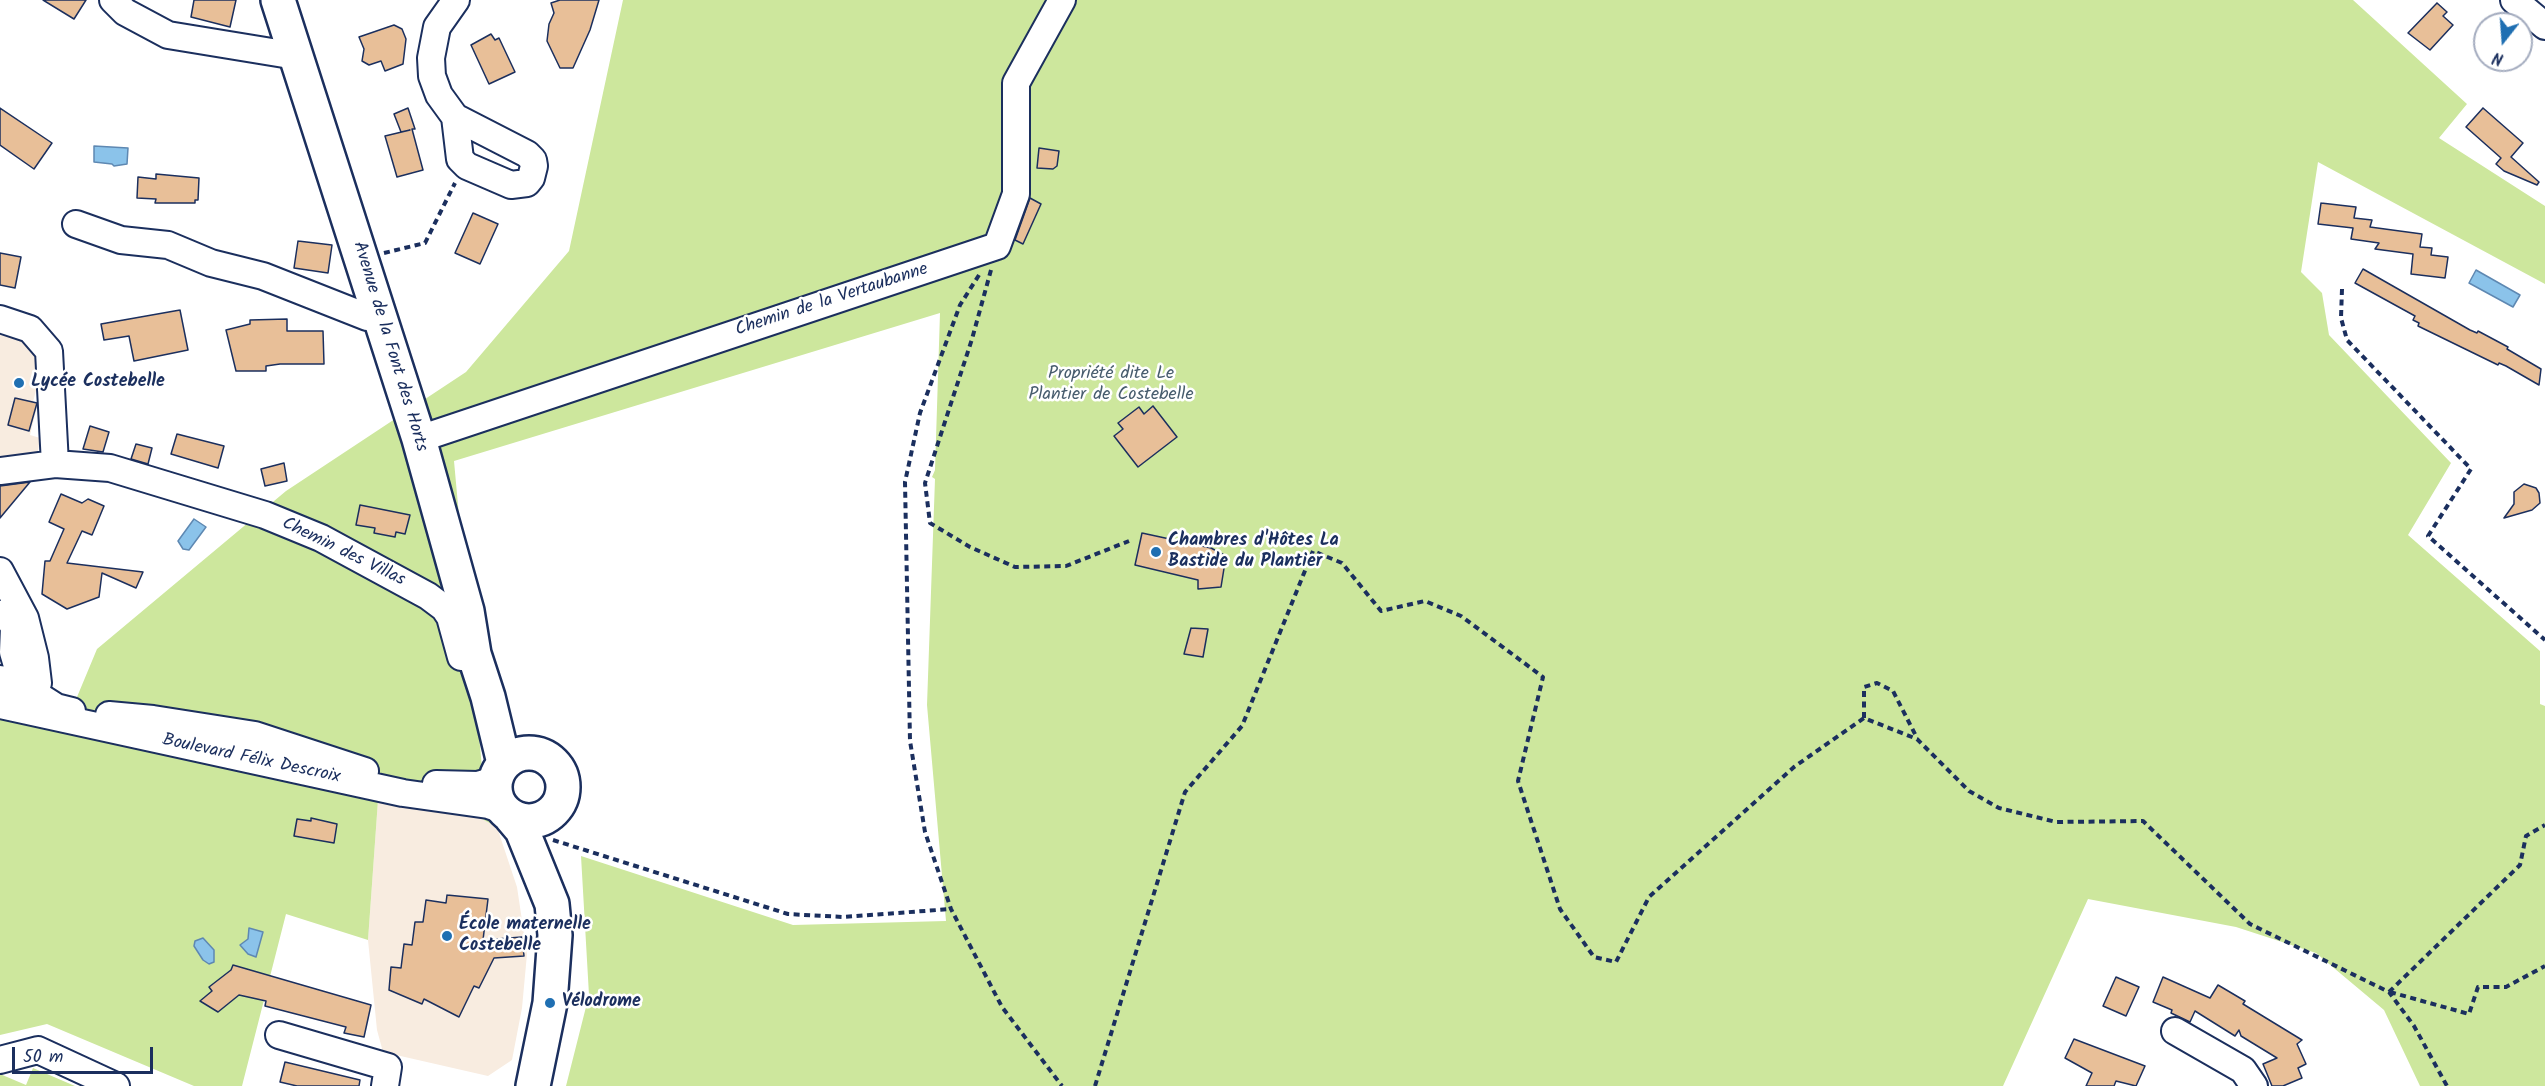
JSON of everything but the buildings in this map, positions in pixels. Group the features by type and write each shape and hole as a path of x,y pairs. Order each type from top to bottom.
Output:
{"main road":[{"name":"Avenue de la Font des Horts","path":"278,0 419,439 467,611 474,654 488,697 502,789 522,830 552,904 555,936 554,977 533,1086"},
{"name":"Avenue de la Font des Horts","path":"488,697 546,758"},
{"path":"524,753 546,758 559,772 562,781 560,801 544,826 526,822 502,789 524,753"},
{"name":"Avenue de la Font des Horts","path":"542,879 544,826"}],"street":[{"path":"113,0 126,12 168,35 284,54 296,52"},
{"path":"455,117 459,152 465,164 511,185 527,183 534,166 533,160 527,154 455,117 439,95 432,76 431,58 437,27 456,0"},
{"path":"997,246 1016,194 1016,83 1062,0"},
{"path":"2514,0 2545,27"},
{"path":"76,224 121,240 168,245 211,263 263,276 367,316 378,315"},
{"name":"Chemin de la Vertaubanne","path":"419,439 997,246"},
{"path":"0,319 30,329 49,351 55,464"},
{"name":"Chemin des Villas","path":"0,471 55,464 110,468 266,515 321,538 428,596 444,608 450,617 468,685 502,789"},
{"path":"0,571 25,618 38,683 12,678 14,627 0,606"},
{"name":"Boulevard Félix Descroix","path":"12,678 56,707 69,711 153,719 255,735 370,772 420,784 478,785 502,789"},
{"path":"2175,1031 2243,1070 2254,1086"},
{"path":"279,1035 388,1067 385,1086"},
{"path":"0,1060 38,1050 116,1086"}],"path":[{"path":"362,259 425,243 465,164"},
{"path":"997,246 972,339 925,483 930,523 970,547 1015,567 1066,566 1129,541"},
{"path":"997,246 960,305 920,413 905,482 910,741 925,832 951,909 1002,1007 1062,1086"},
{"path":"2342,289 2341,318 2348,340 2471,469 2427,536 2545,640"},
{"path":"1095,1086 1185,792 1242,726 1312,551 1342,563 1380,611 1425,601 1461,616 1543,677 1518,781 1560,909 1594,957 1617,962 1649,897 1794,767 1864,718"},
{"path":"1864,718 1864,687 1877,683 1893,691 1917,739 1969,791 1999,808 2056,822 2143,821 2250,924 2390,992 2469,1014 2478,987 2506,987 2545,966"},
{"path":"1864,718 1917,739"},
{"path":"2390,992 2520,865 2526,836 2545,825"},
{"path":"544,826 788,914 843,917 951,909"},
{"path":"2390,992 2414,1026 2447,1086"}],"shaded area":[{"name":"Lycée Costebelle","path":"0,330 31,341 43,363 33,402 38,403 30,435 40,438 37,457 0,461"},
{"name":"École maternelle Costebelle","path":"378,800 480,818 497,827 517,887 527,954 522,1008 512,1060 488,1076 383,1052 377,1030 368,940"}],"green space":[{"name":"Propriété dite Le Plantier de Costebelle","path":"623,0 2353,0 2467,104 2439,138 2545,206 2545,284 2318,162 2301,272 2322,293 2329,335 2451,463 2408,535 2540,651 2540,704 2545,706 2545,1086 2420,1086 2384,1010 2316,953 2236,927 2088,899 2003,1086 566,1086 589,995 581,856 793,925 946,921 927,705 935,479 932,477 935,470 940,313 454,461 483,779 497,827 480,818 378,800 368,940 286,914 242,1086 194,1086 47,1024 0,1035 0,718 62,733 97,649 286,491 466,372 569,251"},
{"path":"33,1068 75,1086 0,1086 0,1074 26,1085"}],"water":[{"path":"94,146 128,148 127,164 114,166 94,162"},
{"path":"2476,270 2520,295 2513,307 2469,283"},
{"path":"194,519 206,527 189,550 183,549 178,541"},
{"path":"249,928 263,932 256,957 248,954 240,945 248,939"},
{"path":"203,938 214,950 214,962 209,964 203,960 194,946 195,941"}],"place":[{"name":"Lycée Costebelle","path":"19,383"},
{"name":"Chambres d'Hôtes La Bastide du Plantier","path":"1156,552"},
{"name":"École maternelle Costebelle","path":"447,936"},
{"name":"Vélodrome","path":"550,1003"}]}
